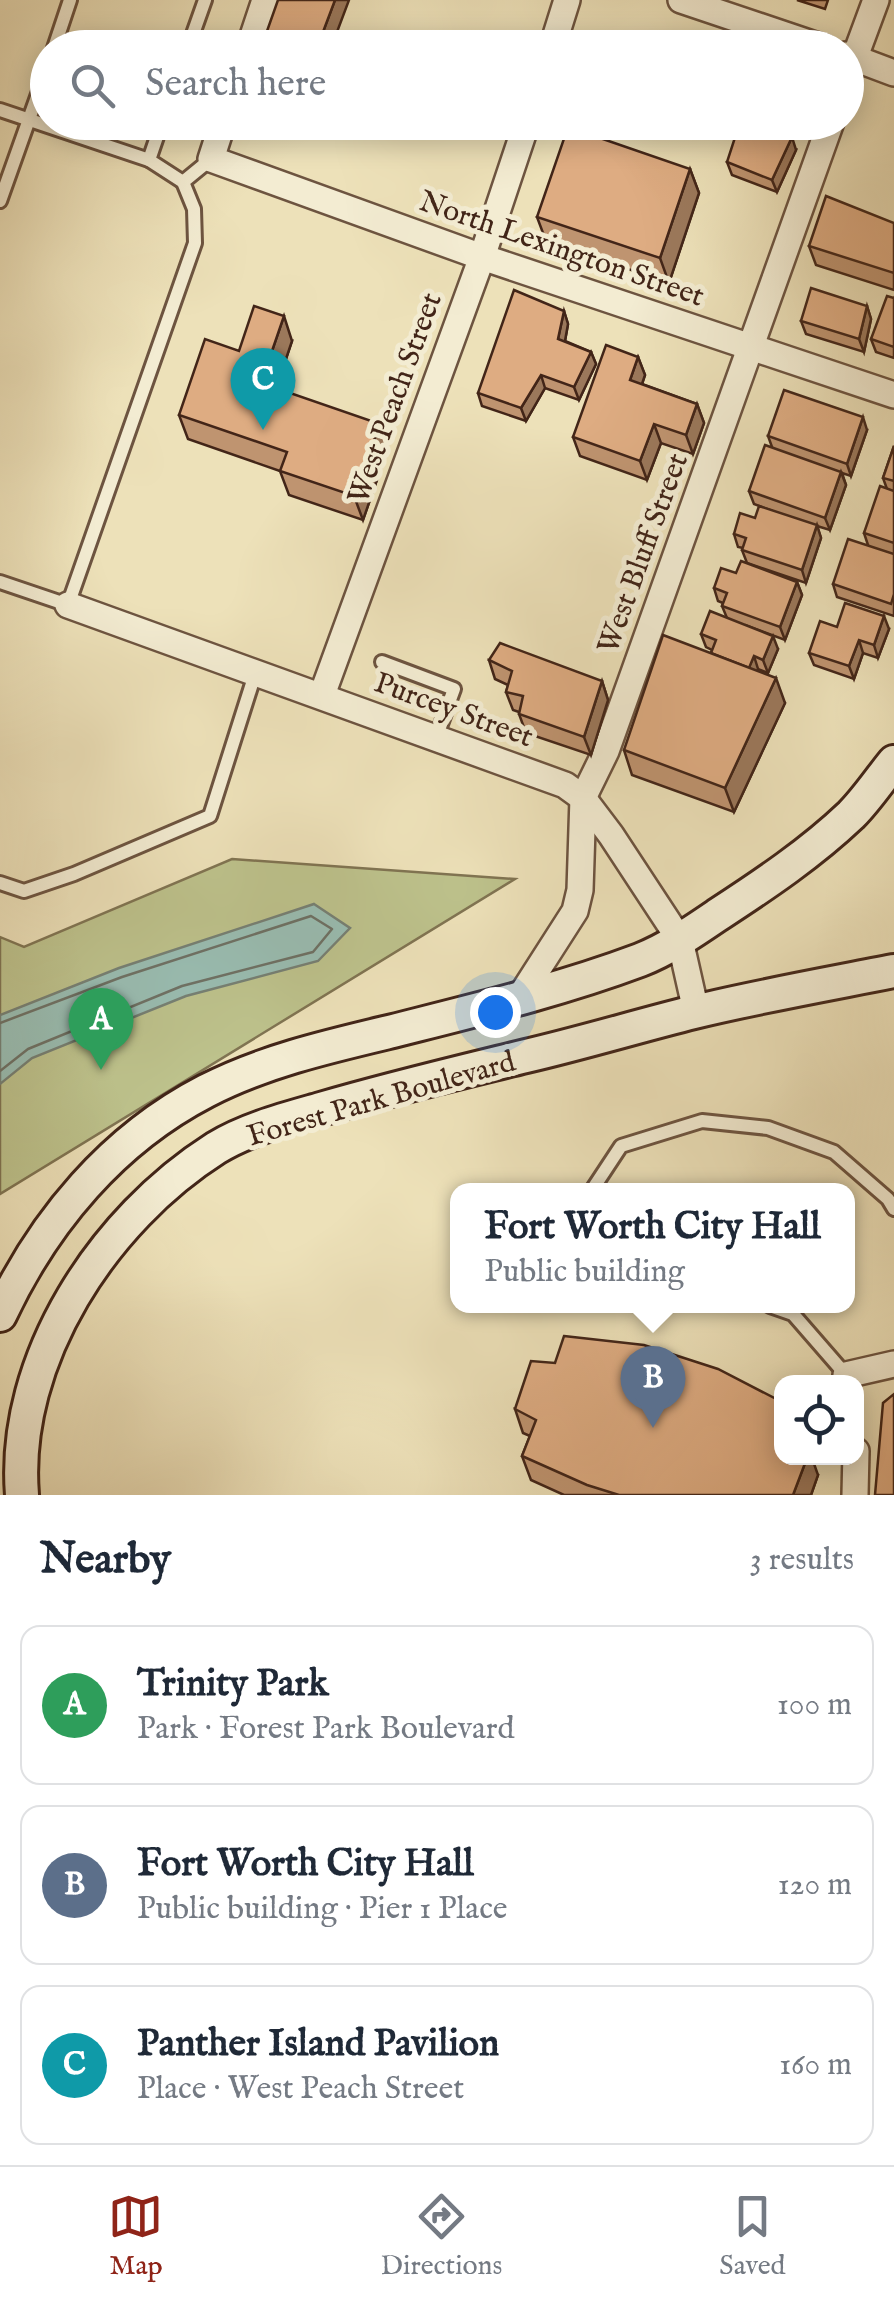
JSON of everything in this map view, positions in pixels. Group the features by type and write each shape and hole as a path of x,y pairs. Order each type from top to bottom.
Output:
{"main road":[{"name":"Forest Park Boulevard","path":"0,1314 33,1253 87,1182 134,1139 182,1104 284,1060 518,1000 644,959 680,940 789,868 854,813 894,762"},
{"name":"Forest Park Boulevard","path":"22,1495 20,1478 28,1415 40,1365 64,1315 97,1257 149,1199 217,1147 268,1124 422,1079 528,1056 696,1011 894,971"}],"street":[{"path":"254,30 265,0"},
{"path":"558,30 568,0"},
{"path":"681,0 770,30"},
{"path":"864,30 876,0"},
{"path":"864,68 894,73"},
{"path":"211,159 217,140"},
{"name":"West Peach Street","path":"322,695 482,257 520,140"},
{"name":"West Bluff Street","path":"518,1000 575,912 580,890 583,798 606,751 825,140"},
{"name":"North Lexington Street","path":"211,159 482,257 894,395"},
{"name":"Purcey Street","path":"68,605 565,785 583,798 680,940 696,1011"},
{"path":"860,1375 894,1364"},
{"path":"855,1495 856,1465"}],"lane":[{"path":"60,30 70,0"},
{"path":"194,30 205,0"},
{"path":"0,110 28,120"},
{"path":"0,201 30,115"},
{"path":"0,582 68,605 195,243 194,209 183,182 148,160 88,140"},
{"path":"148,160 155,140"},
{"path":"183,182 211,159"},
{"path":"382,662 454,689 436,738"},
{"path":"0,883 24,891 210,816 256,671"},
{"path":"597,1183 621,1146 702,1121 768,1128 834,1152 888,1199 894,1209"},
{"path":"790,1313 844,1375"}],"green space":[{"path":"232,859 515,879 0,1194 0,937 24,947"}],"water":[{"path":"314,904 350,928 318,961 186,996 32,1058 0,1084 0,1015 119,968"}],"building":[{"path":"278,0 335,0 324,30 267,30"},
{"path":"564,140 606,140 690,169 660,258 537,217"},
{"path":"734,140 791,140 772,180 727,162"},
{"path":"826,196 894,223 894,273 809,246"},
{"path":"811,288 867,306 859,339 801,321"},
{"path":"514,290 564,311 558,339 591,352 574,387 541,375 521,408 478,393"},
{"path":"887,296 894,298 894,347 871,339"},
{"path":"254,306 284,316 261,383 380,424 354,496 280,471 287,452 179,415 205,339 239,351"},
{"path":"606,345 638,357 630,380 697,404 686,435 654,424 640,461 573,437"},
{"path":"784,390 863,417 847,464 768,436"},
{"path":"765,445 841,472 825,518 749,491"},
{"path":"894,446 894,481 883,478"},
{"path":"880,486 894,491 894,543 864,533"},
{"path":"759,506 817,525 802,570 742,550 746,538 734,534 740,513 755,518"},
{"path":"848,539 894,554 891,604 833,584"},
{"path":"741,561 797,582 780,627 722,606 727,593 714,588 721,568 736,573"},
{"path":"845,603 884,616 874,645 859,640 849,666 809,653 820,621 837,627"},
{"path":"710,611 773,636 763,660 754,656 749,668 711,653 716,640 701,634"},
{"path":"663,635 776,678 725,788 624,750"},
{"path":"500,643 602,681 584,737 519,714 523,696 506,692 512,671 489,660"},
{"path":"564,1336 644,1345 718,1369 774,1398 774,1465 804,1465 793,1495 619,1495 522,1456 536,1420 515,1409 531,1361 555,1363"},
{"path":"894,1394 894,1495 875,1495 883,1403"}],"place":[{"name":"Panther Island Pavilion","path":"263,430"},
{"name":"Trinity Park","path":"101,1070"},
{"name":"Fort Worth City Hall","path":"653,1428"}]}
